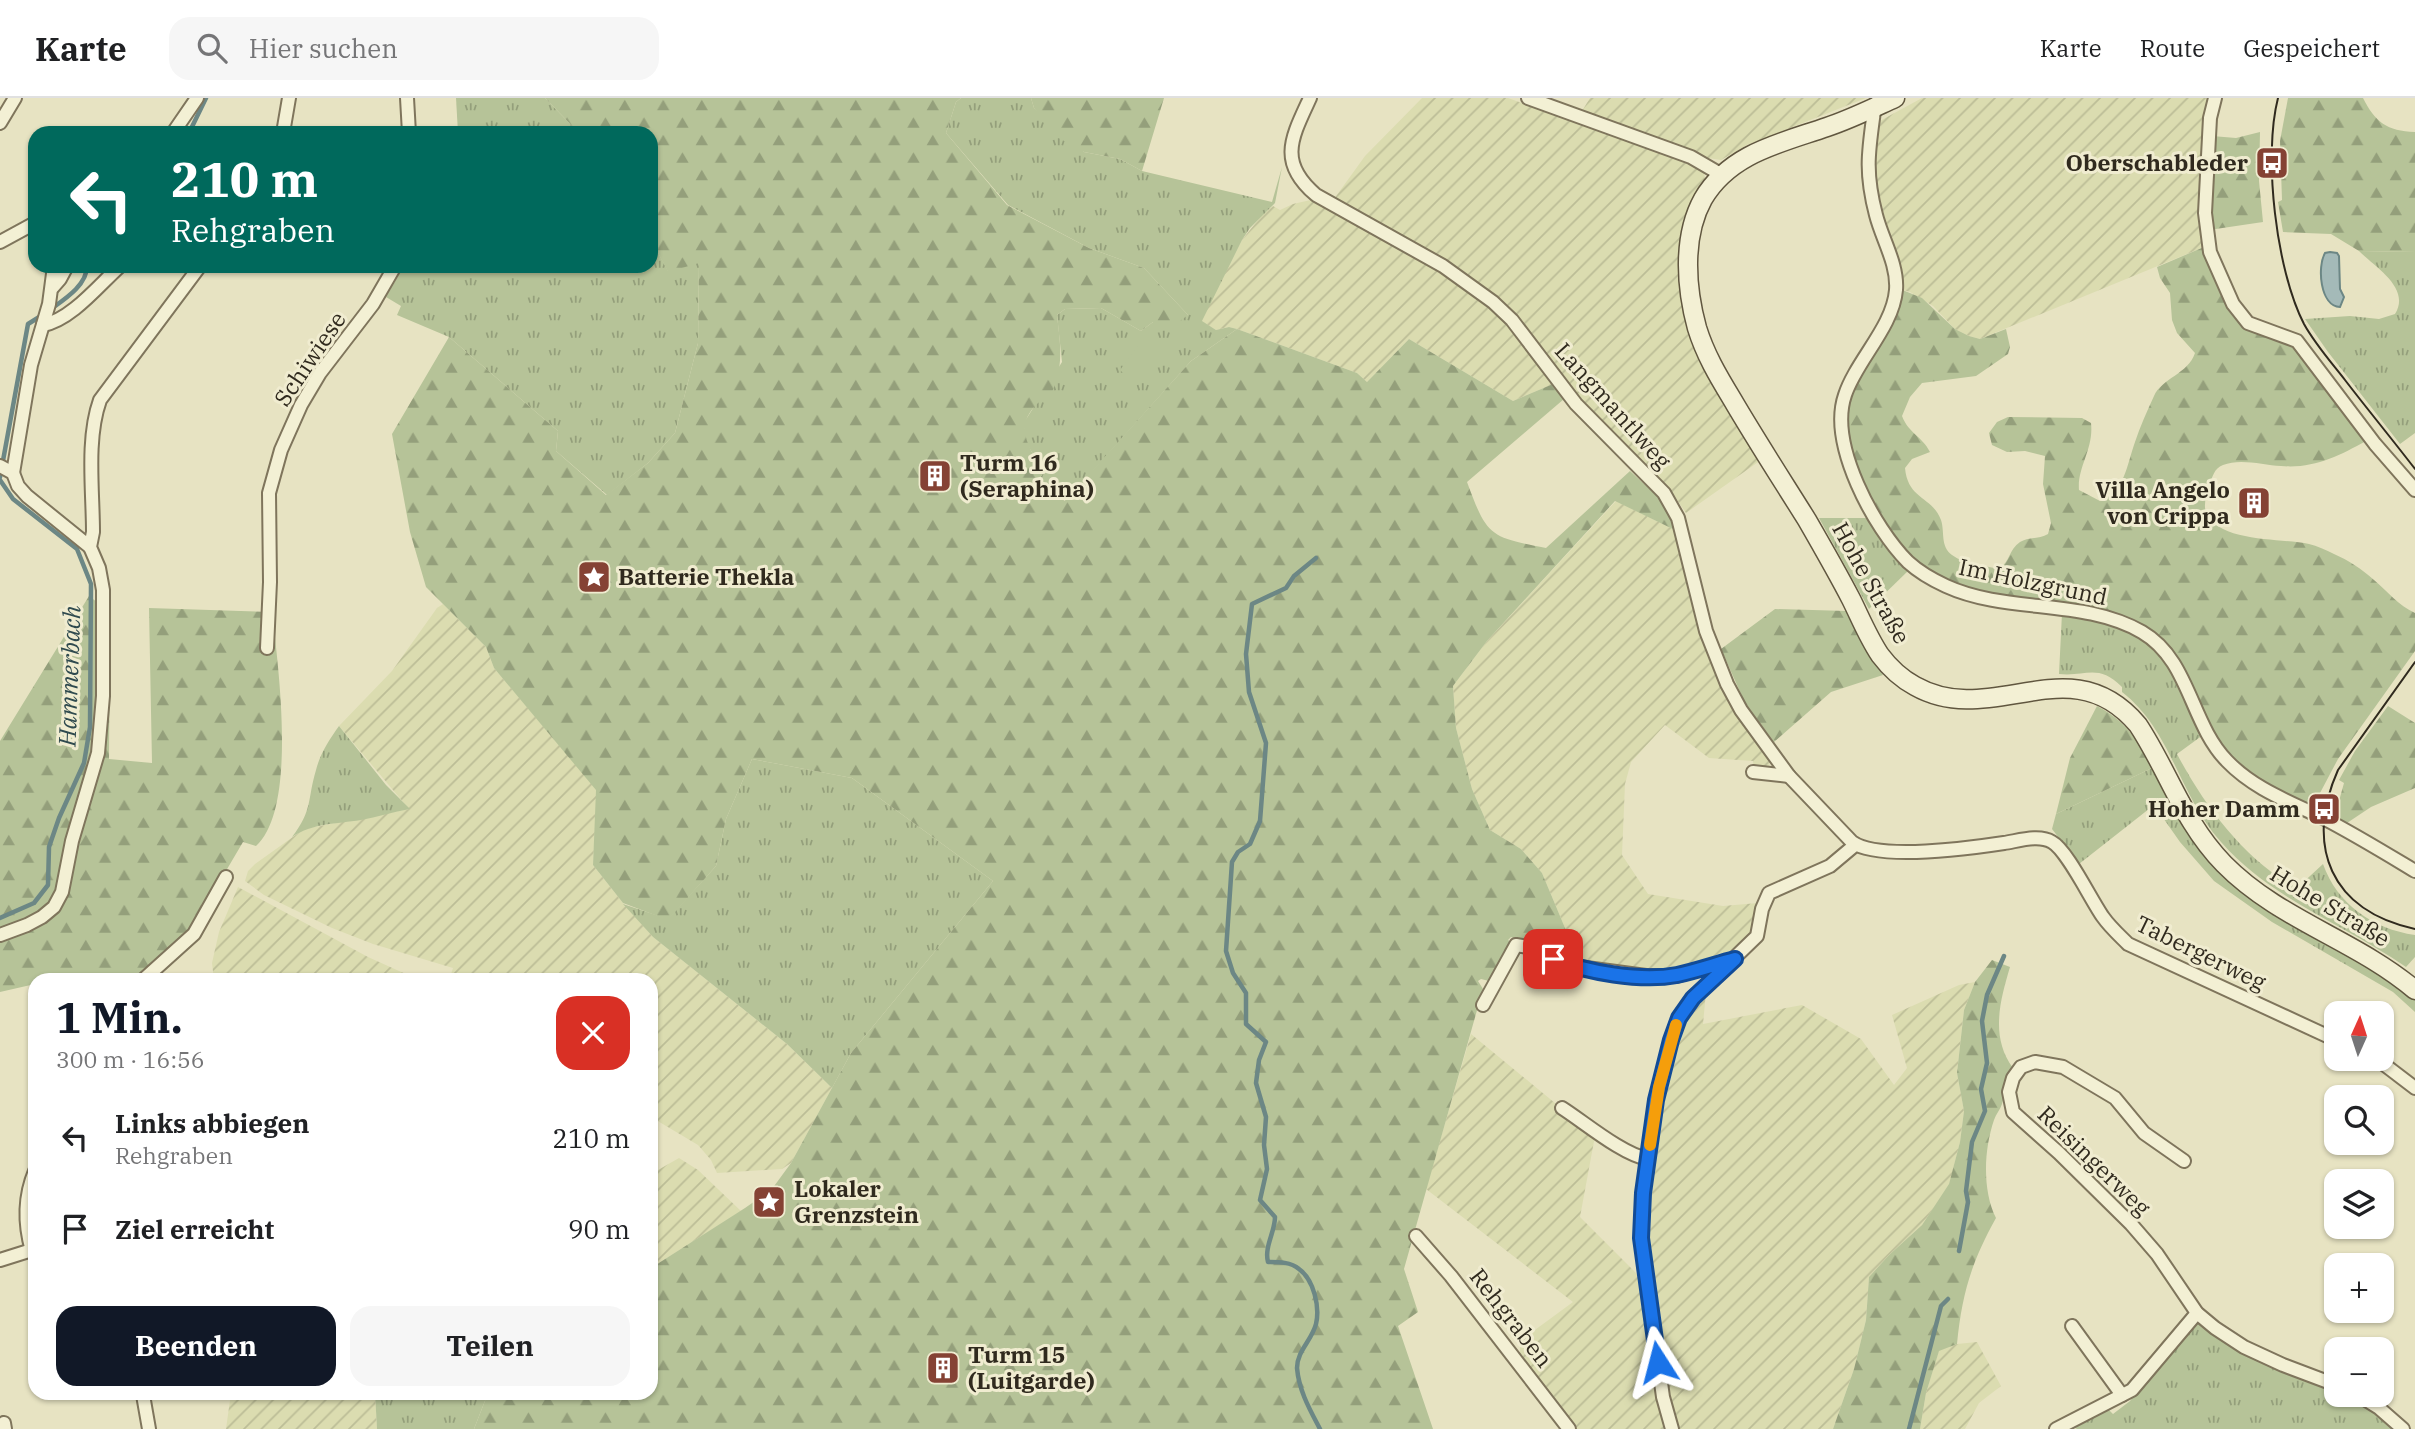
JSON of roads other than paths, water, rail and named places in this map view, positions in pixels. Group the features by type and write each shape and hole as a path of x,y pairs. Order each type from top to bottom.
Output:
{"main road":[{"name":"Hohe Straße","path":"1895,98 1875,103 1846,120 1754,152 1722,175 1702,201 1690,236 1689,285 1701,339 1715,371 1837,572 1869,637 1882,658 1918,688 1954,699 1984,699 2060,687 2083,690 2110,700 2138,724 2193,827 2226,866 2277,906 2368,957 2415,990"}],"street":[{"path":"0,123 15,98"},
{"path":"178,126 197,98"},
{"path":"284,126 289,98"},
{"path":"407,98 409,126"},
{"name":"Langmantlweg","path":"1310,98 1292,143 1291,158 1303,181 1316,195 1434,261 1493,302 1512,320 1586,414 1668,498 1678,518 1699,607 1714,653 1741,710 1789,776"},
{"path":"1528,98 1691,156 1722,175"},
{"path":"2214,98 2210,118 2205,214 2210,252 2233,304 2248,323 2297,341 2375,444 2415,490"},
{"name":"Im Holzgrund","path":"1875,103 1867,169 1876,217 1891,258 1896,288 1889,314 1845,395 1841,411 1845,449 1853,474 1883,530 1910,564 1927,576 1964,593 2091,614 2140,631 2158,644 2169,657 2180,673 2214,744 2243,776 2261,789 2348,832 2415,871"},
{"path":"0,242 28,227"},
{"path":"0,935 27,925 54,907 65,881 72,841 98,753 103,703 103,590 99,568 90,547 27,496 5,469 46,315 53,273"},
{"path":"52,288 63,273"},
{"path":"46,315 58,321 112,273"},
{"path":"90,547 93,532 92,436 94,416 100,400 195,273"},
{"name":"Schiwiese","path":"267,648 270,582 269,493 281,450 320,373 373,304 392,273"},
{"path":"1672,1429 1663,1397 1654,1343 1641,1238 1656,1100 1676,1024 1693,998 1757,936 1762,909 1769,893 1830,866 1855,845 1789,776 1754,772"},
{"name":"Tabergerweg","path":"1855,845 1871,850 1935,852 2031,839 2049,840 2057,845 2104,918 2128,944 2324,1034"},
{"path":"149,973 194,934 226,877"},
{"path":"1483,1005 1516,945 1579,967 1646,976 1676,975 1735,959"},
{"name":"Reisingerweg","path":"2184,1161 2144,1133 2115,1098 2063,1067 2035,1062 2021,1067 2013,1078 2009,1092 2013,1112 2131,1224 2157,1254 2197,1313 2244,1347 2324,1380"},
{"path":"2393,1071 2415,1088"},
{"path":"1562,1108 1625,1150 1648,1159"},
{"path":"28,1194 28,1226"},
{"name":"Rehgraben","path":"1416,1236 1451,1276 1569,1429"},
{"path":"0,1260 28,1252"},
{"path":"2056,1429 2132,1390 2197,1313"},
{"path":"2072,1326 2122,1395"},
{"path":"144,1400 149,1429"},
{"path":"2377,1407 2403,1429"}],"water":[{"path":"2325,253 2339,256 2340,289 2344,297 2340,307 2328,300 2322,285 2321,267"}],"waterway":[{"name":"Hammerbach","path":"192,126 206,98"},
{"name":"Hammerbach","path":"51,309 69,296 86,273"},
{"name":"Hammerbach","path":"0,477 28,324 44,314"},
{"name":"Hammerbach","path":"0,480 13,499 77,549 91,584 90,727 84,763 49,847 48,885 34,903 0,918"},
{"path":"1316,558 1294,576 1286,588 1252,604 1246,654 1249,692 1266,743 1260,821 1250,844 1238,852 1232,862 1226,951 1233,973 1246,993 1246,1024 1266,1042 1259,1060 1256,1083 1266,1117 1264,1145 1267,1169 1260,1200 1275,1217 1267,1256 1268,1262 1281,1262 1299,1269 1309,1280 1315,1294 1316,1324 1299,1356 1297,1368 1303,1392 1320,1429"},
{"path":"1959,1251 1968,1202 1966,1191 1972,1142 1985,1111 1981,1089 1987,1063 1982,1021 1987,995 2004,956"},
{"path":"1909,1429 1941,1306 1948,1299"}],"tram line":[{"path":"2278,98 2274,122 2272,181 2280,244 2294,301 2318,346 2415,469"},
{"path":"2415,662 2338,770 2328,798 2324,824 2325,849 2332,871 2345,891 2363,907 2386,920 2415,929"}],"place":[{"name":"Oberschableder","path":"2272,163"},
{"name":"Turm 16 (Seraphina)","path":"935,476"},
{"name":"Villa Angelo von Crippa","path":"2254,503"},
{"name":"Batterie Thekla","path":"594,577"},
{"name":"Hoher Damm","path":"2324,809"},
{"name":"Lokaler Grenzstein","path":"769,1202"},
{"name":"Turm 15 (Luitgarde)","path":"943,1368"}]}
